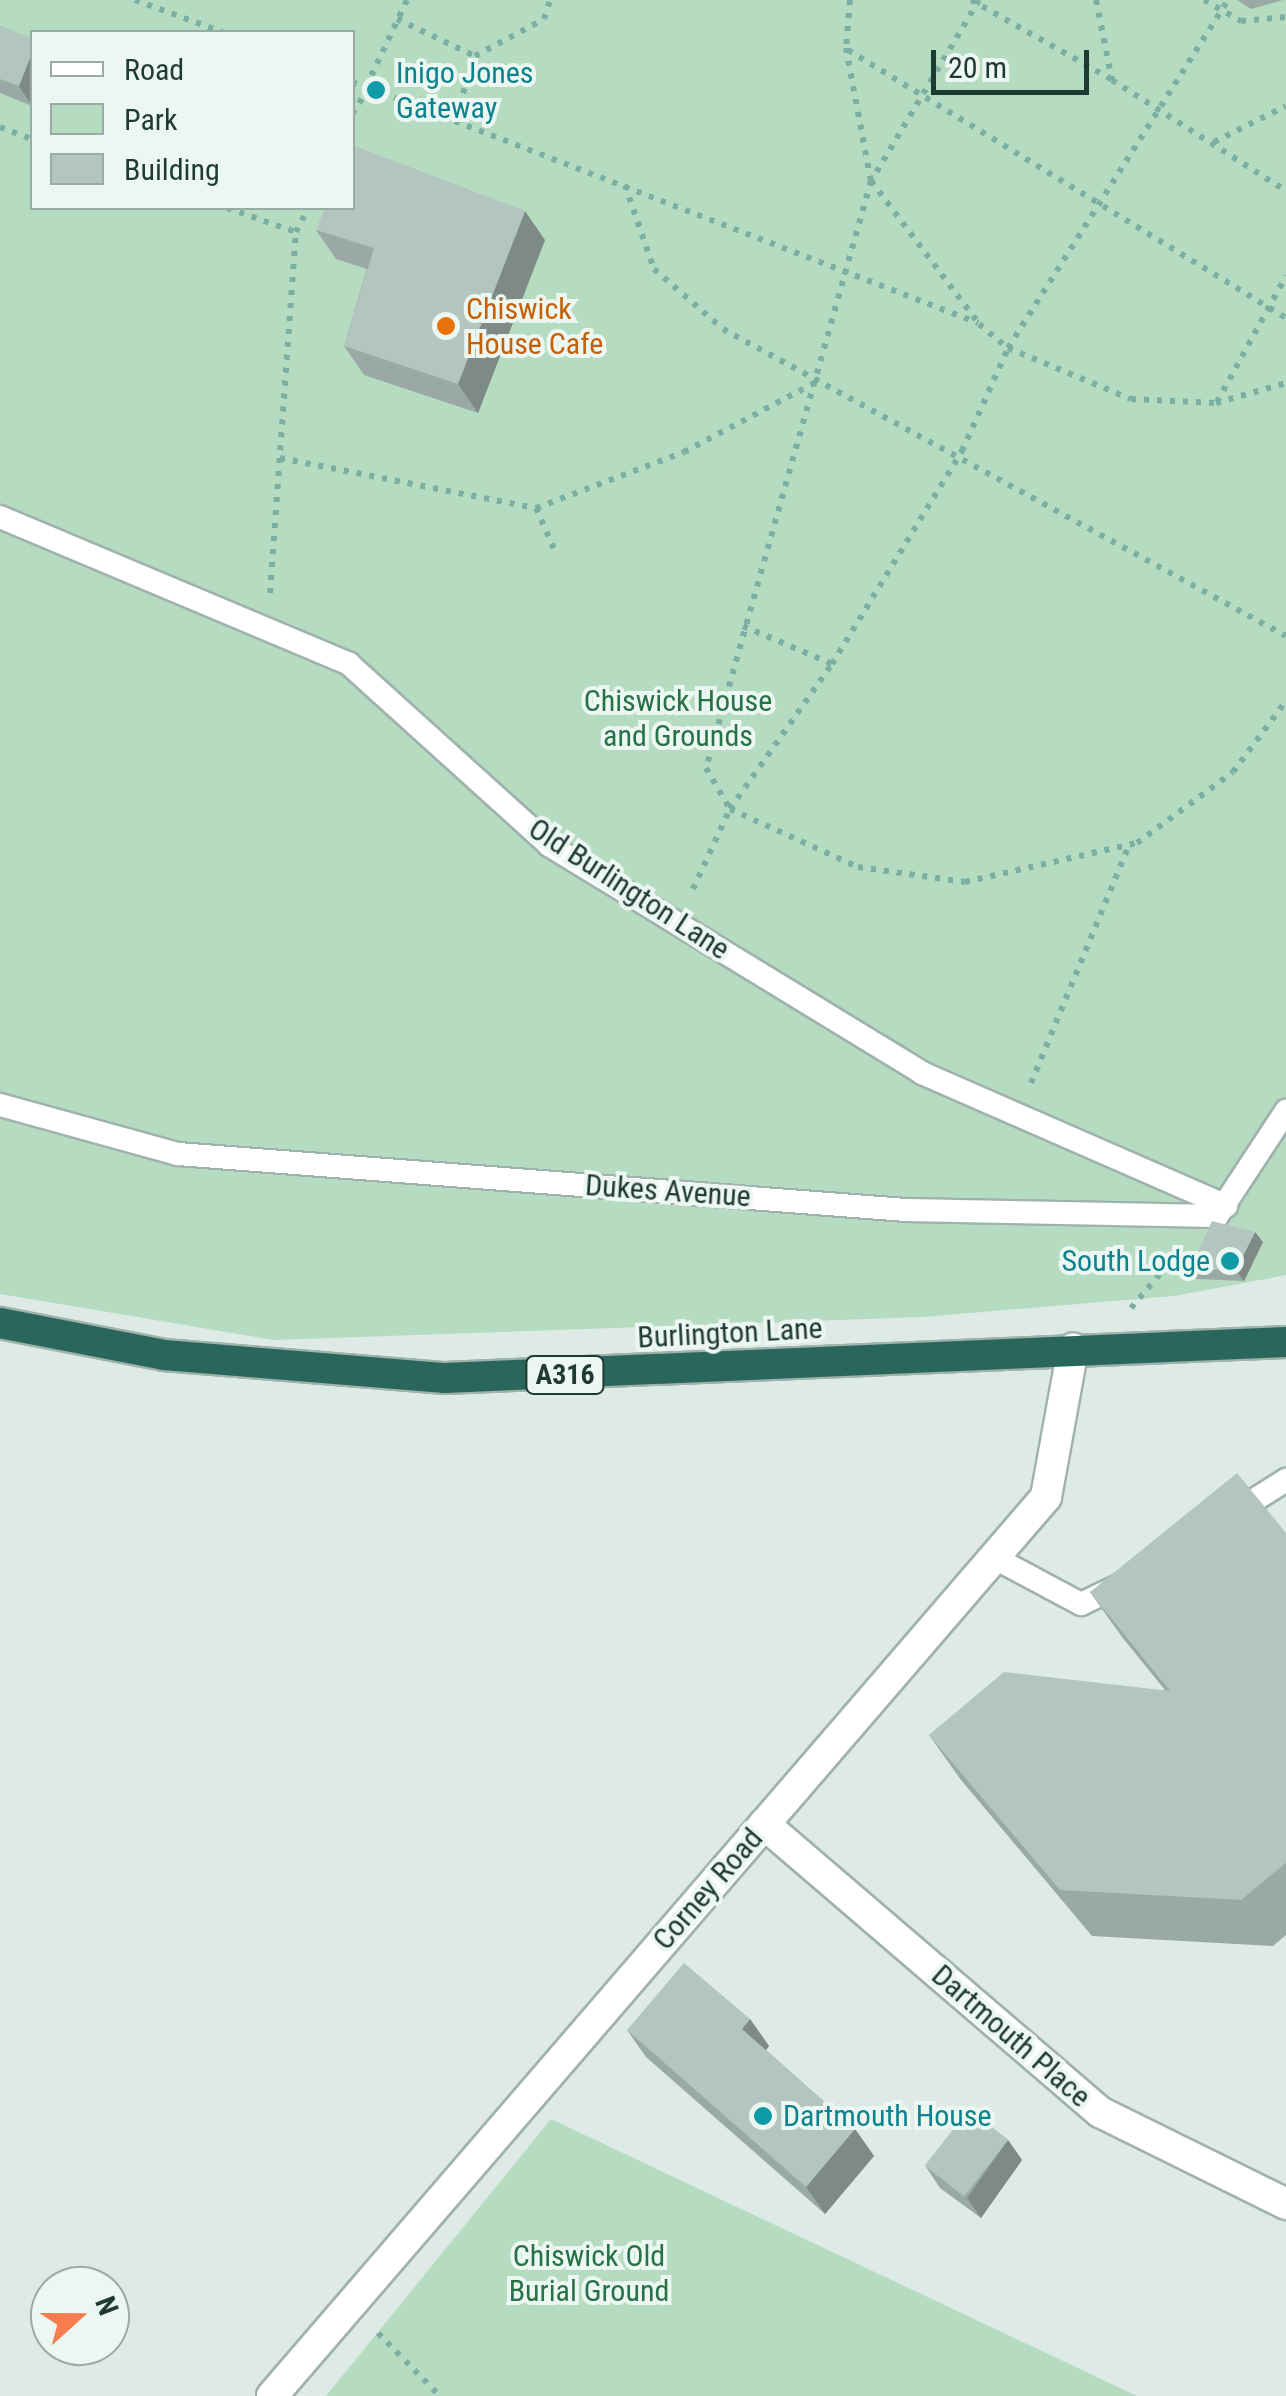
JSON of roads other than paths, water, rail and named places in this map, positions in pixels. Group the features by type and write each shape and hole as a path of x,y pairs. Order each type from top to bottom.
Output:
{"highway":[{"name":"Burlington Lane","path":"0,1324 164,1354 445,1378 1072,1348 1286,1342"}],"street":[{"name":"Corney Road","path":"272,2396 1046,1497 1072,1348"},
{"name":"Dartmouth Place","path":"764,1824 1100,2112 1286,2204"}],"lane":[{"name":"Old Burlington Lane","path":"0,517 349,664 549,844 922,1073 1226,1206"},
{"name":"Dukes Avenue","path":"0,1104 178,1154 905,1210 1217,1216 1226,1206"},
{"path":"1226,1206 1286,1112"},
{"path":"1219,1523 1286,1480"},
{"path":"993,1557 1081,1604 1152,1566"}],"place":[{"name":"Inigo Jones Gateway","path":"376,90"},
{"name":"Chiswick House Cafe","path":"446,326"},
{"name":"South Lodge","path":"1230,1261"},
{"name":"Dartmouth House","path":"763,2116"}],"park label":[{"name":"Chiswick House and Grounds","path":"678,718"},
{"name":"Chiswick Old Burial Ground","path":"589,2273"}]}
